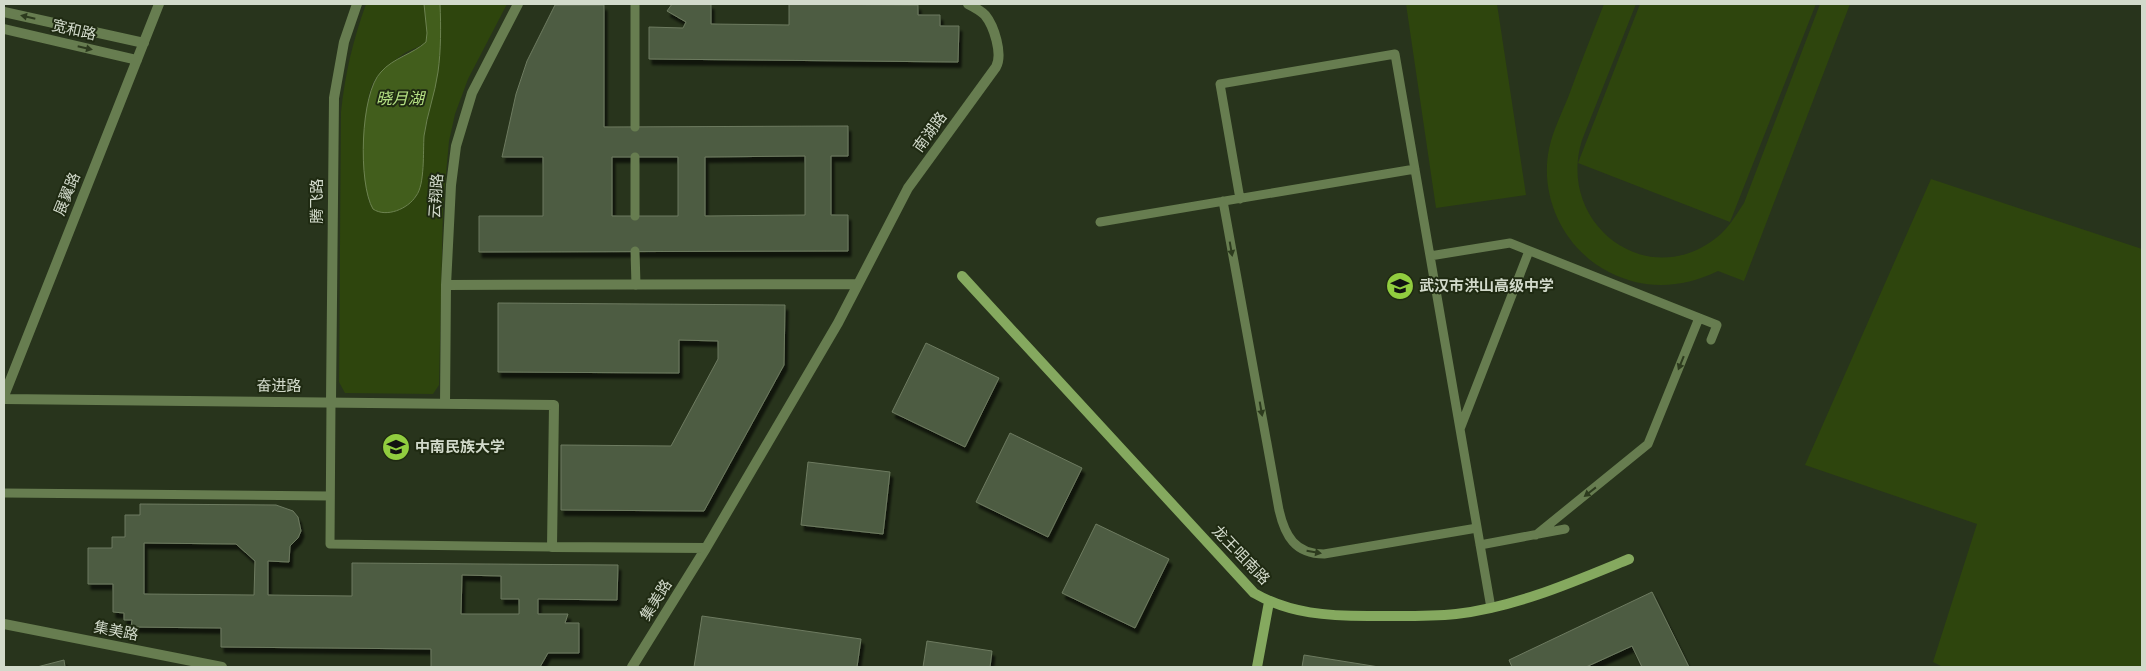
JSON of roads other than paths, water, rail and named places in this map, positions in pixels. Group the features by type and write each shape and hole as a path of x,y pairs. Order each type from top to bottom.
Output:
{"street":[{"name":"展翼路","path":"4,397 159,4"},
{"name":"腾飞路","path":"331,402 333,115 339,64 357,4"},
{"name":"云翔路","path":"445,404 446,285 451,185 460,129 472,93 518,4"},
{"name":"南湖路","path":"706,548 838,323 908,188 999,63 1000,52 987,19 977,9 968,4"},
{"name":"宽和路","path":"4,12 144,43"},
{"name":"宽和路","path":"4,30 137,60"},
{"name":"龙王咀南路","path":"962,276 1254,593 1269,602 1291,609 1333,616 1424,616 1491,608 1565,585 1629,559"},
{"path":"446,285 857,284"},
{"name":"奋进路","path":"4,397 554,405 552,547"},
{"path":"552,547 706,548"},
{"name":"集美路","path":"632,667 706,548"},
{"path":"1257,667 1269,602"},
{"name":"集美路","path":"4,624 222,667"}],"lane":[{"path":"635,4 635,127"},
{"path":"1240,199 1220,84 1395,54 1491,608"},
{"path":"635,157 635,216"},
{"path":"1100,222 1415,169"},
{"path":"1223,201 1279,510 1284,530 1292,543 1307,552 1324,554 1477,528"},
{"path":"1430,256 1510,243 1718,325 1712,340"},
{"path":"635,251 636,284"},
{"path":"1460,429 1529,251"},
{"path":"1536,535 1648,444 1699,318"},
{"path":"331,402 330,544 552,547"},
{"path":"4,492 330,496"},
{"path":"1480,545 1564,529"}],"water":[{"name":"晓月湖","path":"424,4 440,4 441,38 437,80 424,136 421,184 416,196 408,205 396,211 378,212 373,209 368,197 363,160 365,118 369,99 374,83 386,67 426,42"}],"place":[{"name":"武汉市洪山高级中学","path":"1400,286"},
{"name":"中南民族大学","path":"396,447"}]}
